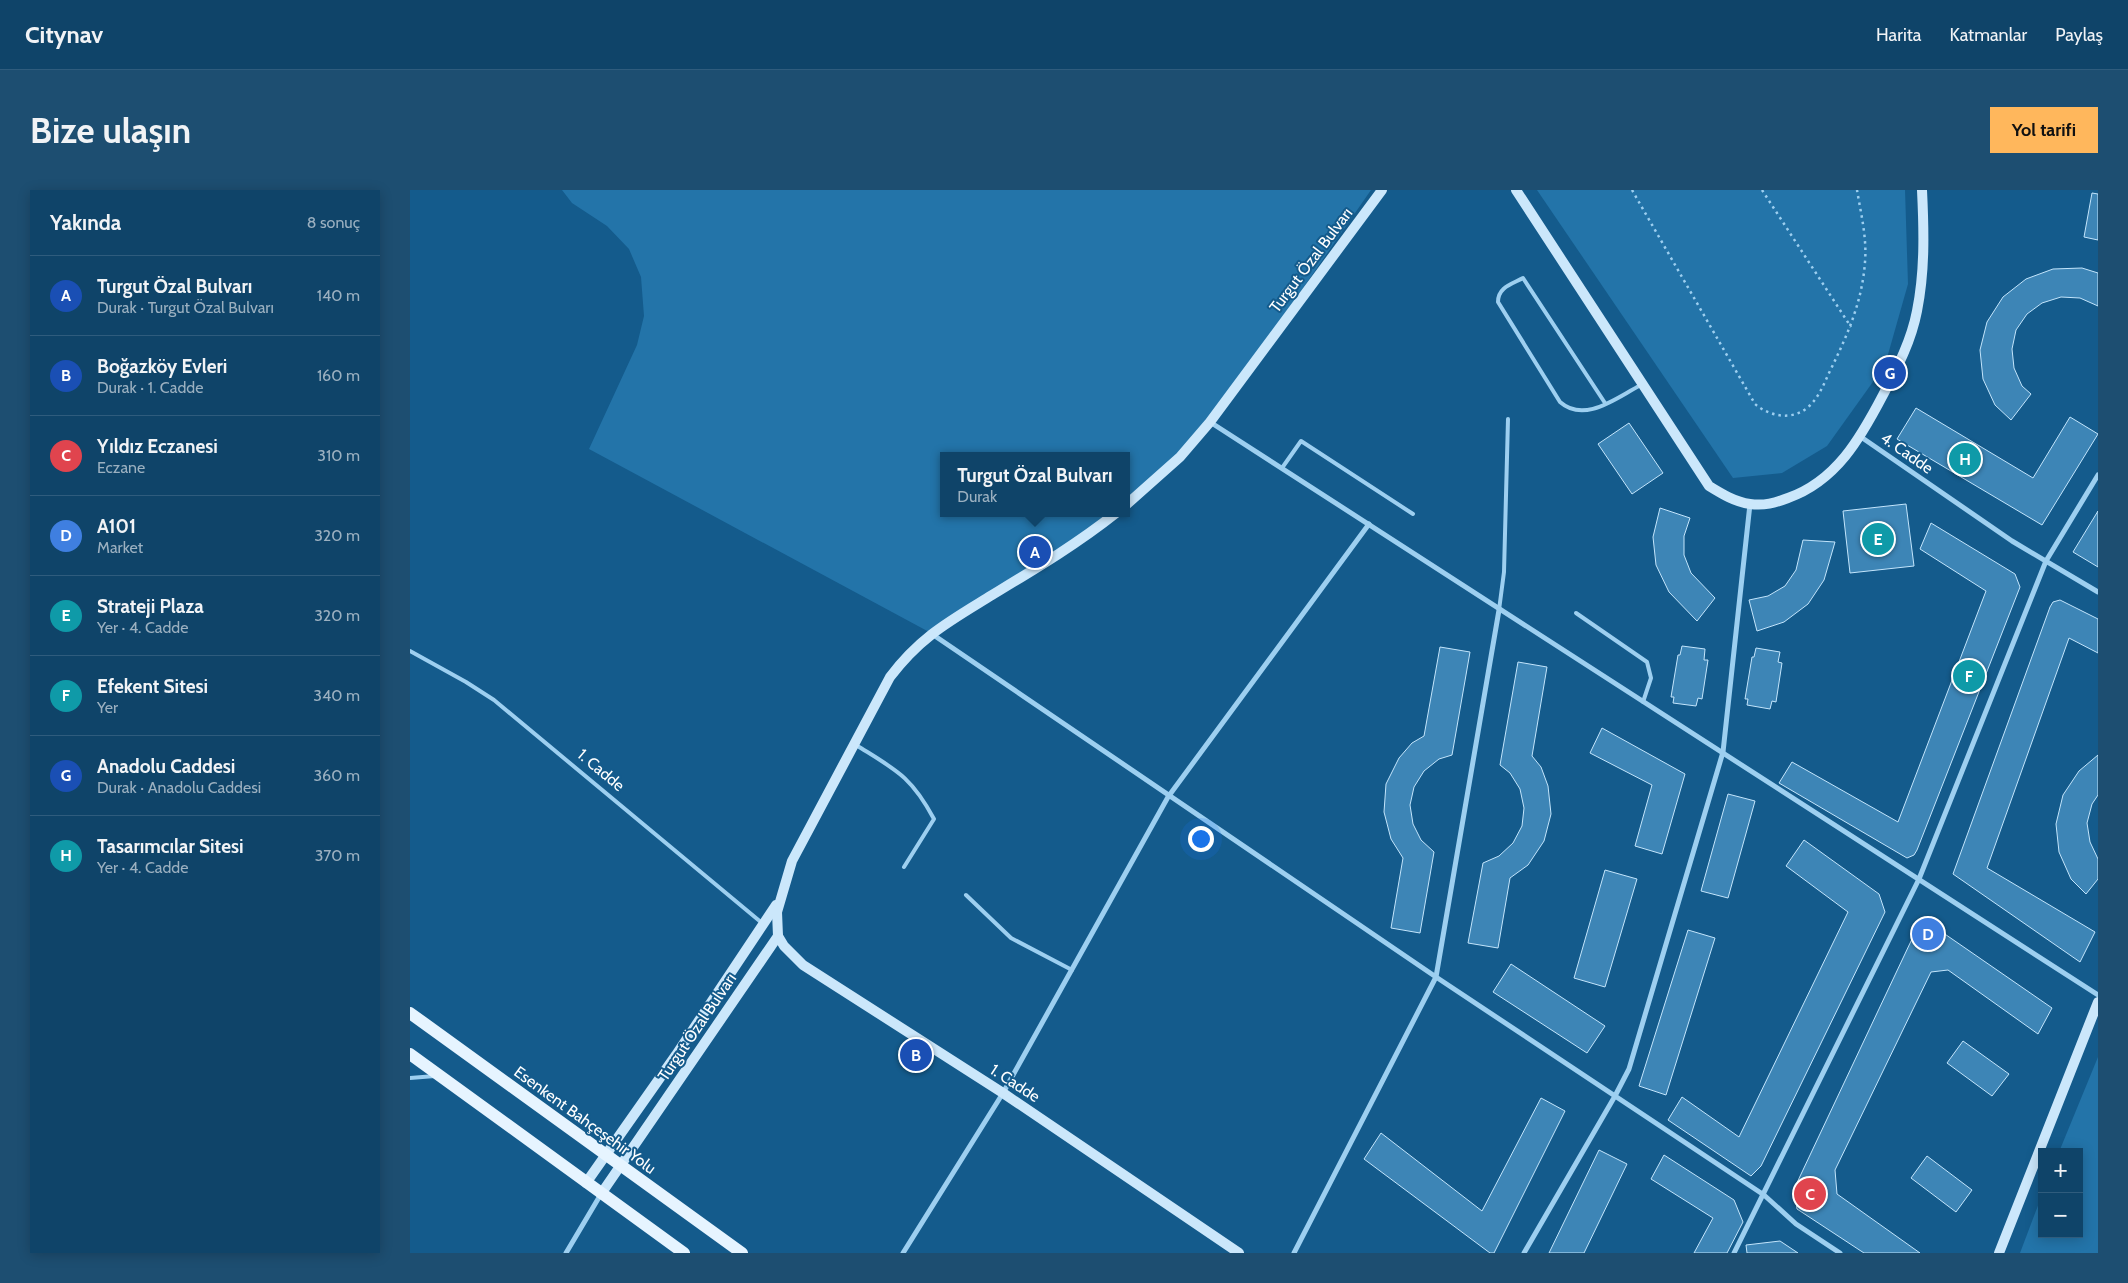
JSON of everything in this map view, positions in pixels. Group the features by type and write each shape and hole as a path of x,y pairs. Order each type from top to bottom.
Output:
{"main road":[{"name":"Esenkent Bahçeşehir Yolu","path":"410,1013 605,1156 742,1253"},
{"path":"410,1054 684,1253"}],"street":[{"name":"Turgut Özal Bulvarı","path":"1130,501 1180,457 1210,422 1382,190"},
{"path":"1516,190 1709,486 1728,498 1750,504 1772,504 1817,485 1837,467 1861,437 1908,348 1917,313 1924,272 1922,190"},
{"path":"1210,422 2098,995"},
{"name":"4. Cadde","path":"1861,437 2012,542 2098,592"},
{"path":"1734,1253 1919,879 2046,561 2098,475"},
{"path":"1524,1253 1616,1096 1629,1069 1723,752 1750,504"},
{"name":"Turgut Özal Bulvarı","path":"601,1194 778,936 776,924 780,900 792,861 890,677 906,656 931,633 1086,537 1111,517"},
{"path":"903,1253 1003,1093 1168,797 1369,524"},
{"path":"1294,1253 1436,977 1499,610"},
{"path":"931,633 1168,797 1764,1195 1796,1224 1840,1253"},
{"name":"Turgut Özal Bulvarı","path":"586,1183 780,900"},
{"name":"1. Cadde","path":"778,936 784,946 803,965 1003,1093 1239,1253"},
{"path":"1999,1253 2098,1002"},
{"path":"566,1253 601,1194"}],"lane":[{"path":"1605,403 1523,278 1505,287 1499,293 1498,302 1560,402 1566,408 1579,412 1592,410 1642,384"},
{"path":"1499,610 1504,572 1508,419"},
{"path":"1282,468 1301,441 1413,514"},
{"path":"1576,613 1644,658 1651,672 1643,702"},
{"name":"1. Cadde","path":"410,651 494,700 764,925"},
{"path":"854,744 909,780 922,797 934,819 904,867"},
{"path":"966,895 1011,938 1072,970"},
{"path":"410,1078 423,1079 439,1075"}],"path":[{"path":"1632,190 1754,404 1765,413 1778,416 1805,410 1817,398 1851,328 1860,301 1865,262 1865,242 1857,190"},
{"path":"1762,190 1851,328"}],"shaded area":[{"path":"562,190 1371,190 1210,422 1130,501 1130,452 940,452 940,517 1110,517 931,633 589,449 637,345 644,316 641,277 629,249 607,226 572,203"},
{"path":"1537,190 1905,190 1908,284 1885,365 1827,446 1782,473 1733,478"},
{"path":"2098,1057 2098,1253 2020,1253 2038,1206 2038,1238 2083,1238 2083,1148 2061,1148"}],"building":[{"path":"2092,193 2098,194 2098,240 2084,237"},
{"path":"2082,268 2098,273 2098,306 2080,298 2061,297 2042,303 2027,314 2016,330 2012,349 2014,368 2022,386 2031,394 2011,420 1995,405 1983,379 1980,350 1987,322 2003,297 2026,279 2053,269"},
{"path":"1916,408 2033,478 2070,417 2098,434 2042,525 1897,439"},
{"path":"1629,423 1663,473 1632,494 1598,444"},
{"path":"1906,504 1914,566 1850,573 1843,511"},
{"path":"1660,508 1690,518 1684,536 1684,555 1691,573 1715,598 1697,621 1669,592 1656,565 1653,537"},
{"path":"2098,511 2098,567 2073,552"},
{"path":"1931,523 2015,574 2020,587 1917,850 1914,855 1907,858 1779,783 1792,762 1898,822 1986,591 1920,549"},
{"path":"1803,540 1835,542 1824,580 1808,604 1784,622 1757,631 1749,600 1768,596 1785,586 1796,570"},
{"path":"2060,600 2098,619 2098,653 2069,638 1987,868 2095,932 2080,962 1953,874 2050,607 2053,602"},
{"path":"1682,646 1705,649 1704,660 1708,660 1702,699 1698,698 1696,706 1673,703 1674,697 1671,697 1678,655 1680,655"},
{"path":"1440,647 1470,652 1452,755 1439,759 1424,771 1414,787 1410,805 1413,824 1421,840 1434,852 1420,933 1391,928 1403,858 1391,839 1384,812 1386,784 1399,758 1412,743 1424,736"},
{"path":"1756,648 1780,652 1778,662 1782,663 1776,702 1772,701 1770,709 1747,705 1748,699 1745,699 1752,657 1754,657"},
{"path":"1518,662 1547,667 1532,756 1541,767 1548,786 1551,814 1544,841 1528,865 1510,878 1498,948 1468,943 1483,863 1499,856 1513,843 1522,826 1524,808 1520,789 1510,773 1500,765"},
{"path":"1602,728 1685,774 1662,854 1635,846 1652,785 1590,753"},
{"path":"2098,755 2098,795 2092,804 2087,823 2090,842 2098,859 2098,879 2086,894 2071,879 2059,852 2056,824 2063,795 2079,771"},
{"path":"1728,794 1755,801 1728,898 1701,891"},
{"path":"1804,840 1879,894 1885,912 1761,1166 1751,1176 1668,1120 1682,1097 1739,1137 1848,912 1786,866"},
{"path":"1605,870 1637,879 1605,987 1574,978"},
{"path":"1930,929 1939,930 2052,1008 2038,1034 1948,970 1931,972 1835,1170 1837,1194 1920,1253 1864,1253 1797,1209 1794,1189 1912,939"},
{"path":"1688,930 1715,938 1666,1095 1639,1086"},
{"path":"1511,964 1605,1026 1587,1053 1493,992"},
{"path":"1963,1041 2009,1074 1992,1096 1947,1063"},
{"path":"1541,1098 1565,1111 1494,1253 1490,1253 1364,1159 1381,1133 1482,1211"},
{"path":"1599,1150 1627,1164 1584,1253 1549,1253"},
{"path":"1664,1155 1734,1200 1743,1222 1727,1253 1694,1253 1713,1218 1651,1179"},
{"path":"1927,1156 1972,1190 1956,1212 1911,1178"},
{"path":"1780,1241 1798,1253 1747,1253 1746,1245"}],"place":[{"name":"Anadolu Caddesi","path":"1890,373"},
{"name":"Tasarımcılar Sitesi","path":"1965,459"},
{"name":"Strateji Plaza","path":"1878,539"},
{"name":"Turgut Özal Bulvarı","path":"1035,552"},
{"name":"Efekent Sitesi","path":"1969,676"},
{"name":"A101","path":"1928,934"},
{"name":"Boğazköy Evleri","path":"916,1055"},
{"name":"Yıldız Eczanesi","path":"1810,1194"}]}
